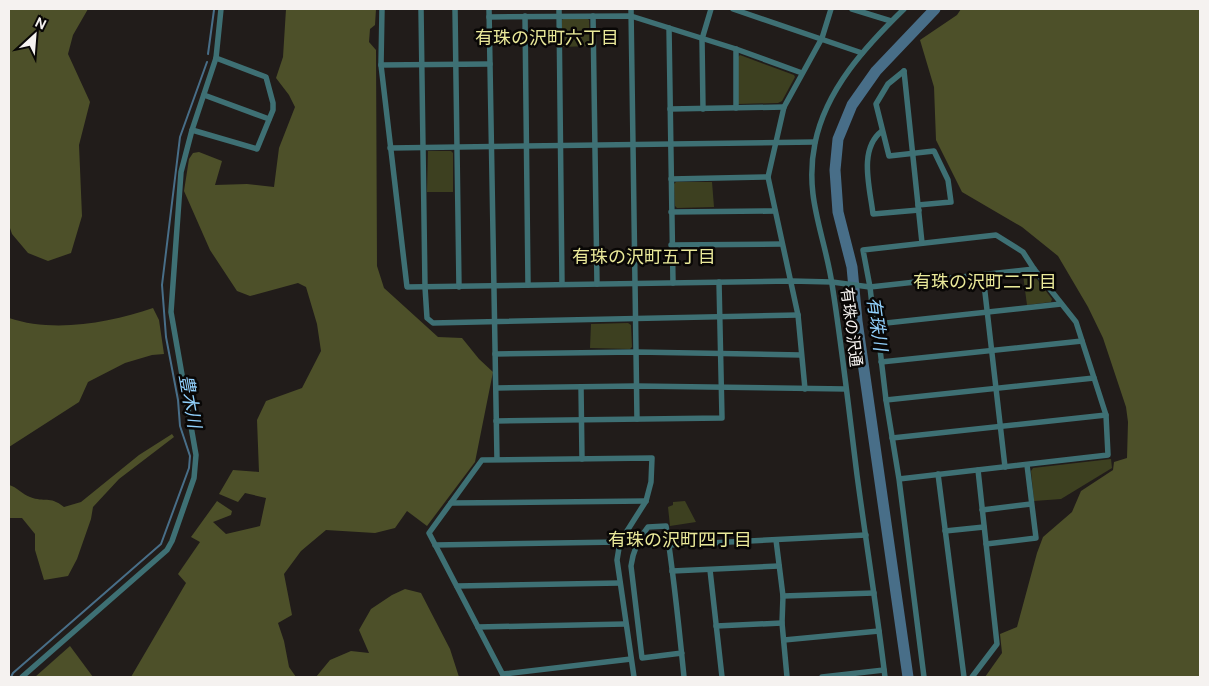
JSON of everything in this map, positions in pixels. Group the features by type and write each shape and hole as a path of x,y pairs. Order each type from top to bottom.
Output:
{"street":[{"path":"22,677 167,550 172,541 194,478 196,455 171,312 181,172 192,130 216,58 221,9"},
{"path":"382,9 381,66 407,287 791,281 832,282 868,286 1034,269"},
{"path":"421,9 425,288 427,318 433,323 798,315"},
{"path":"455,9 459,287"},
{"path":"489,9 497,460"},
{"path":"559,9 562,284"},
{"path":"703,109 702,38 711,9"},
{"path":"733,9 862,53"},
{"path":"805,389 798,315 768,177 784,107 822,38 832,9"},
{"path":"852,9 891,21"},
{"name":"有珠の沢通","path":"885,677 832,282 813,199 811,173 815,142 821,122 839,86 862,53 904,9"},
{"path":"489,17 593,16 631,12 669,28 736,49 802,73"},
{"path":"631,12 637,419"},
{"path":"525,16 528,285"},
{"path":"593,16 597,284"},
{"path":"669,28 673,283"},
{"path":"736,49 736,108"},
{"path":"192,130 257,149 273,110 266,77 216,58"},
{"path":"381,66 490,64"},
{"path":"882,131 873,137 867,158 873,214 918,208 951,202 948,180 934,151 913,153 889,156 876,104 888,84 904,71 913,153 918,208 922,243"},
{"path":"204,95 269,119"},
{"path":"670,109 784,107"},
{"path":"390,148 815,142"},
{"path":"671,179 768,177"},
{"path":"671,212 775,211"},
{"path":"898,479 1108,455 1106,415 1076,322 1023,252 996,235 862,250 877,324 924,677"},
{"path":"672,245 782,244"},
{"path":"983,275 1005,467"},
{"path":"496,421 722,418 719,282"},
{"path":"877,324 1061,304"},
{"path":"882,362 1082,341"},
{"path":"495,354 636,352 801,355"},
{"path":"886,400 1094,378"},
{"path":"496,388 636,386 846,389"},
{"path":"581,387 582,459"},
{"path":"892,438 1000,428 1106,415"},
{"path":"631,659 504,676 429,533 482,460 652,458 651,482 646,501 620,542 617,560 634,677"},
{"path":"986,544 1036,538 1027,465"},
{"path":"972,677 997,644 978,470"},
{"path":"938,474 964,677"},
{"path":"451,503 646,501"},
{"path":"982,510 1031,504"},
{"path":"682,653 642,658 631,566 636,544 648,527 666,526 682,653 684,677"},
{"path":"945,532 984,527"},
{"path":"669,545 866,535"},
{"path":"776,540 783,596 782,623 788,677"},
{"path":"436,545 620,542"},
{"path":"672,571 779,566"},
{"path":"710,570 722,677"},
{"path":"457,586 620,583"},
{"path":"783,596 874,593"},
{"path":"716,626 782,623"},
{"path":"478,627 625,624"},
{"path":"784,640 879,631"},
{"path":"822,677 884,670"}],"green space":[{"path":"9,9 88,9 73,35 68,54 90,102 79,145 82,216 71,253 48,261 28,253 12,234 9,225"},
{"path":"286,9 376,9 375,25 370,29 369,42 376,50 377,266 384,288 438,337 462,338 479,359 493,372 475,462 427,526 407,511 395,528 375,533 326,530 301,551 284,574 292,615 278,623 289,667 296,677 131,677 186,583 178,574 200,542 191,537 217,501 232,511 231,515 213,522 226,534 260,526 266,498 245,493 238,502 219,494 233,470 259,472 257,420 266,401 302,388 321,351 317,324 306,287 298,283 250,296 237,291 210,250 184,191 189,159 193,153 199,152 222,161 215,185 247,184 274,187 279,148 295,107 289,95 276,78 283,57"},
{"path":"961,9 1200,9 1200,677 985,677 1002,653 1000,634 1017,627 1043,537 1072,512 1081,491 1113,470 1114,462 1127,458 1128,422 1126,407 1103,338 1088,307 1058,256 1022,227 962,192 936,140 934,87 920,40 957,15"},
{"path":"587,18 589,20 590,46 562,47 562,20"},
{"path":"740,55 794,75 795,77 782,101 778,103 738,104 738,57"},
{"path":"428,151 451,151 453,153 453,192 427,192"},
{"path":"676,182 712,182 714,207 677,208 675,206 674,184"},
{"path":"1033,274 1052,299 1051,302 1027,305 1023,275"},
{"path":"153,308 159,320 164,354 152,355 125,363 88,382 79,402 9,447 9,318 44,325 81,324 119,318"},
{"path":"628,323 631,325 632,347 630,349 590,348 591,324"},
{"path":"172,434 174,437 119,479 93,507 91,519 77,559 68,576 44,580 35,550 35,534 22,518 9,518 9,485 35,499 51,500 64,507 81,502 139,455"},
{"path":"1111,459 1112,468 1061,499 1034,501 1031,471 1033,468"},
{"path":"685,501 696,522 670,526 668,507 673,505 673,502"},
{"path":"405,589 421,593 450,649 459,677 316,677 330,660 351,651 369,653 359,630 371,609"},
{"path":"70,646 93,677 35,677"}],"waterway":[{"name":"有珠川","path":"908,677 857,321 852,267 838,212 835,170 838,139 852,105 876,71 935,9"},
{"name":"豊木川","path":"208,54 214,10"},
{"name":"豊木川","path":"11,677 13,673 161,544 189,468 190,456 180,426 178,400 166,337 162,285 180,137 207,62"}],"district":[{"name":"有珠の沢町六丁目","path":"547,38"},
{"name":"有珠の沢町五丁目","path":"644,257"},
{"name":"有珠の沢町二丁目","path":"985,282"},
{"name":"有珠の沢町四丁目","path":"680,540"}]}
